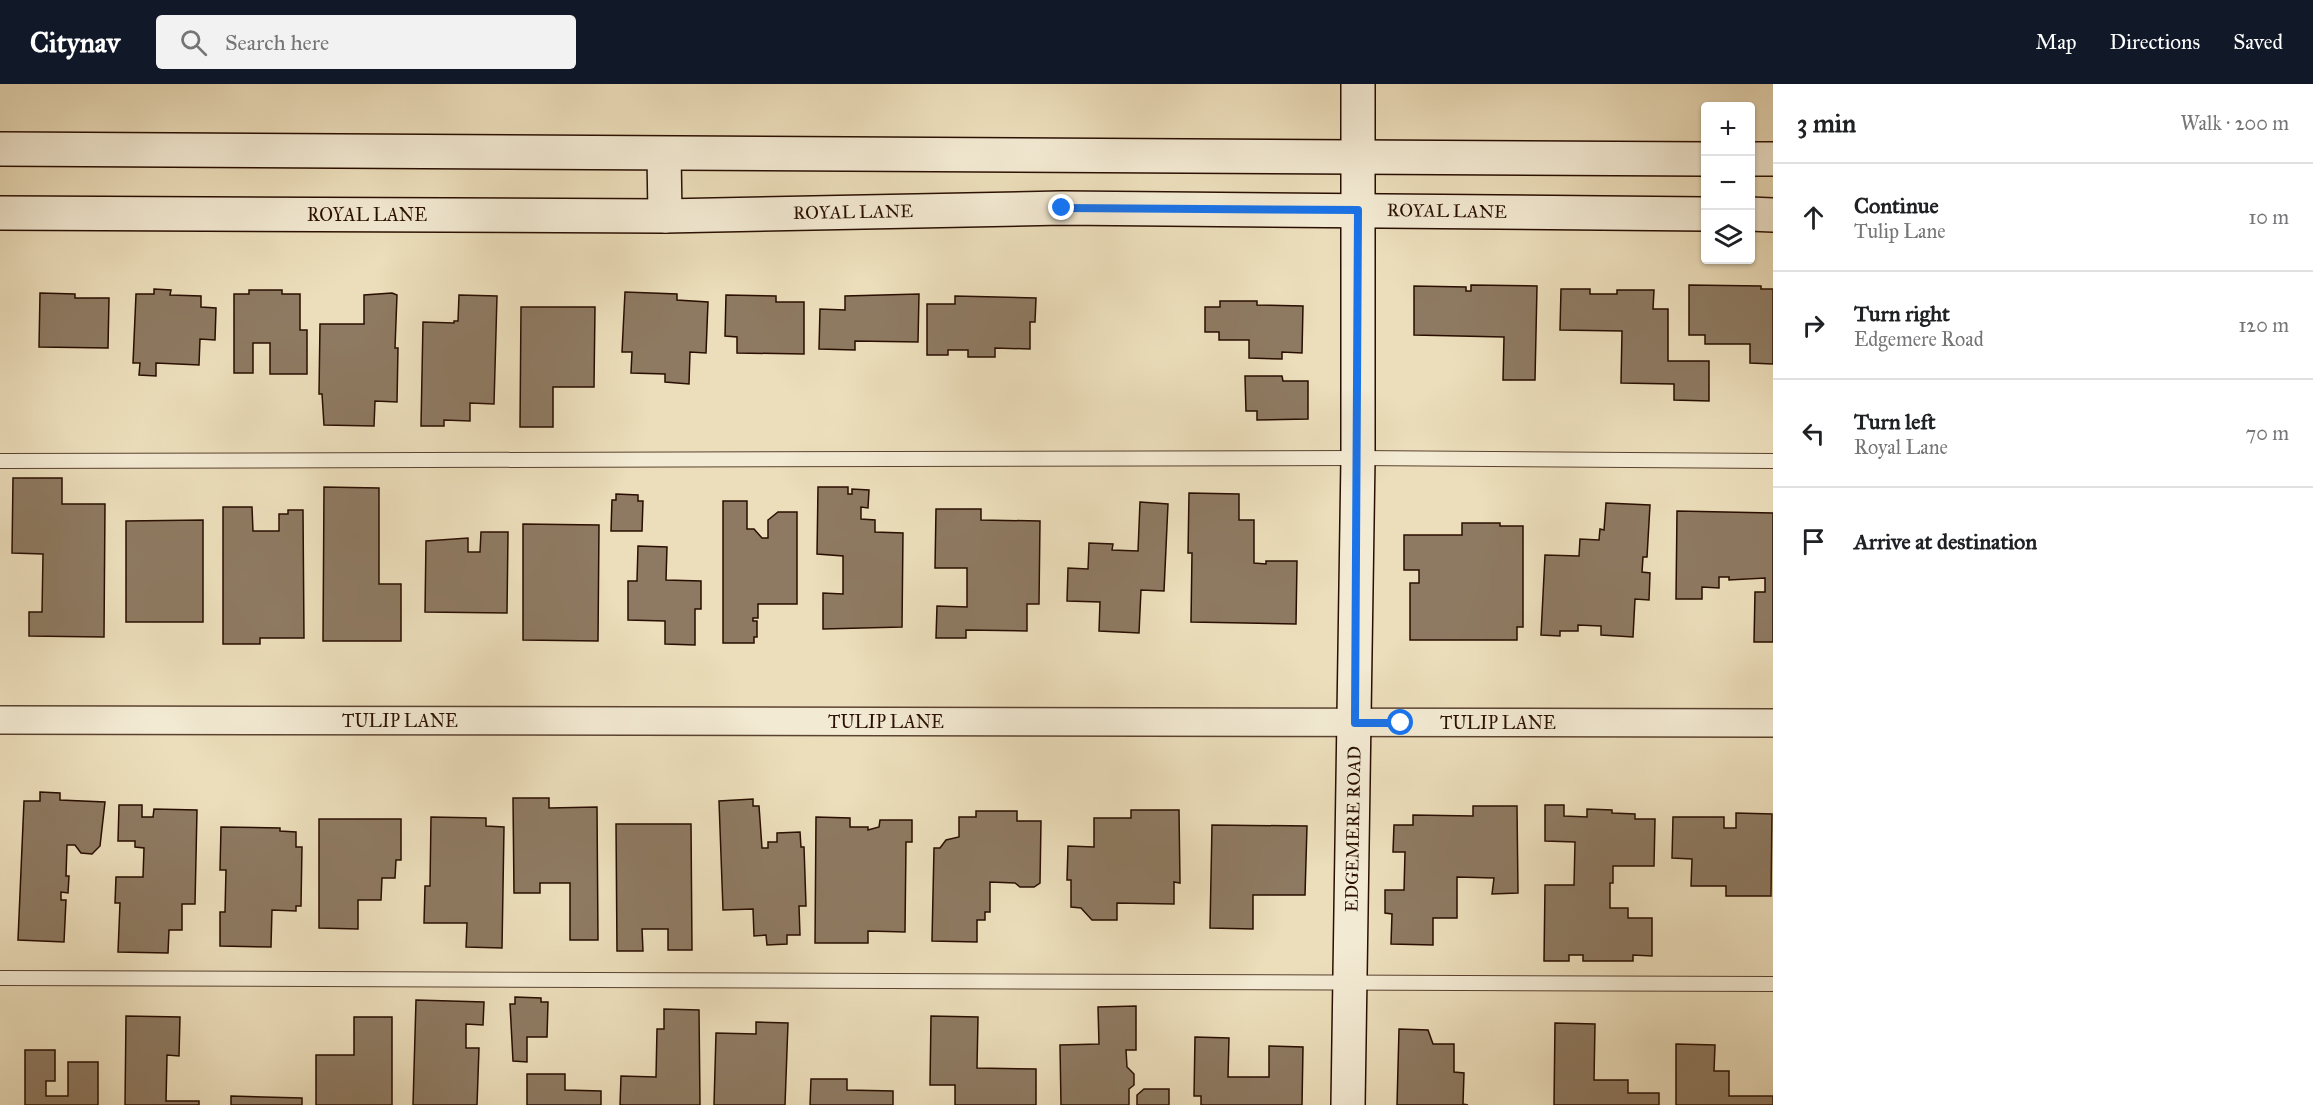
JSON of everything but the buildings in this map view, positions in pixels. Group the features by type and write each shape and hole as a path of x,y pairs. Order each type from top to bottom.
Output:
{"main road":[{"name":"EDGEMERE ROAD","path":"1348,1105 1358,458 1358,84"},
{"path":"0,149 1701,159"},
{"path":"664,154 665,216"},
{"path":"1755,159 1773,159"},
{"name":"ROYAL LANE","path":"0,213 665,216 1062,208 1701,214"},
{"path":"1755,214 1773,215"}],"street":[{"name":"TULIP LANE","path":"0,720 1773,723"}],"lane":[{"path":"0,461 1358,458 1773,461"},
{"path":"0,978 1773,984"}],"route":[{"path":"1062,208 1358,210 1355,723 1401,723"}]}
